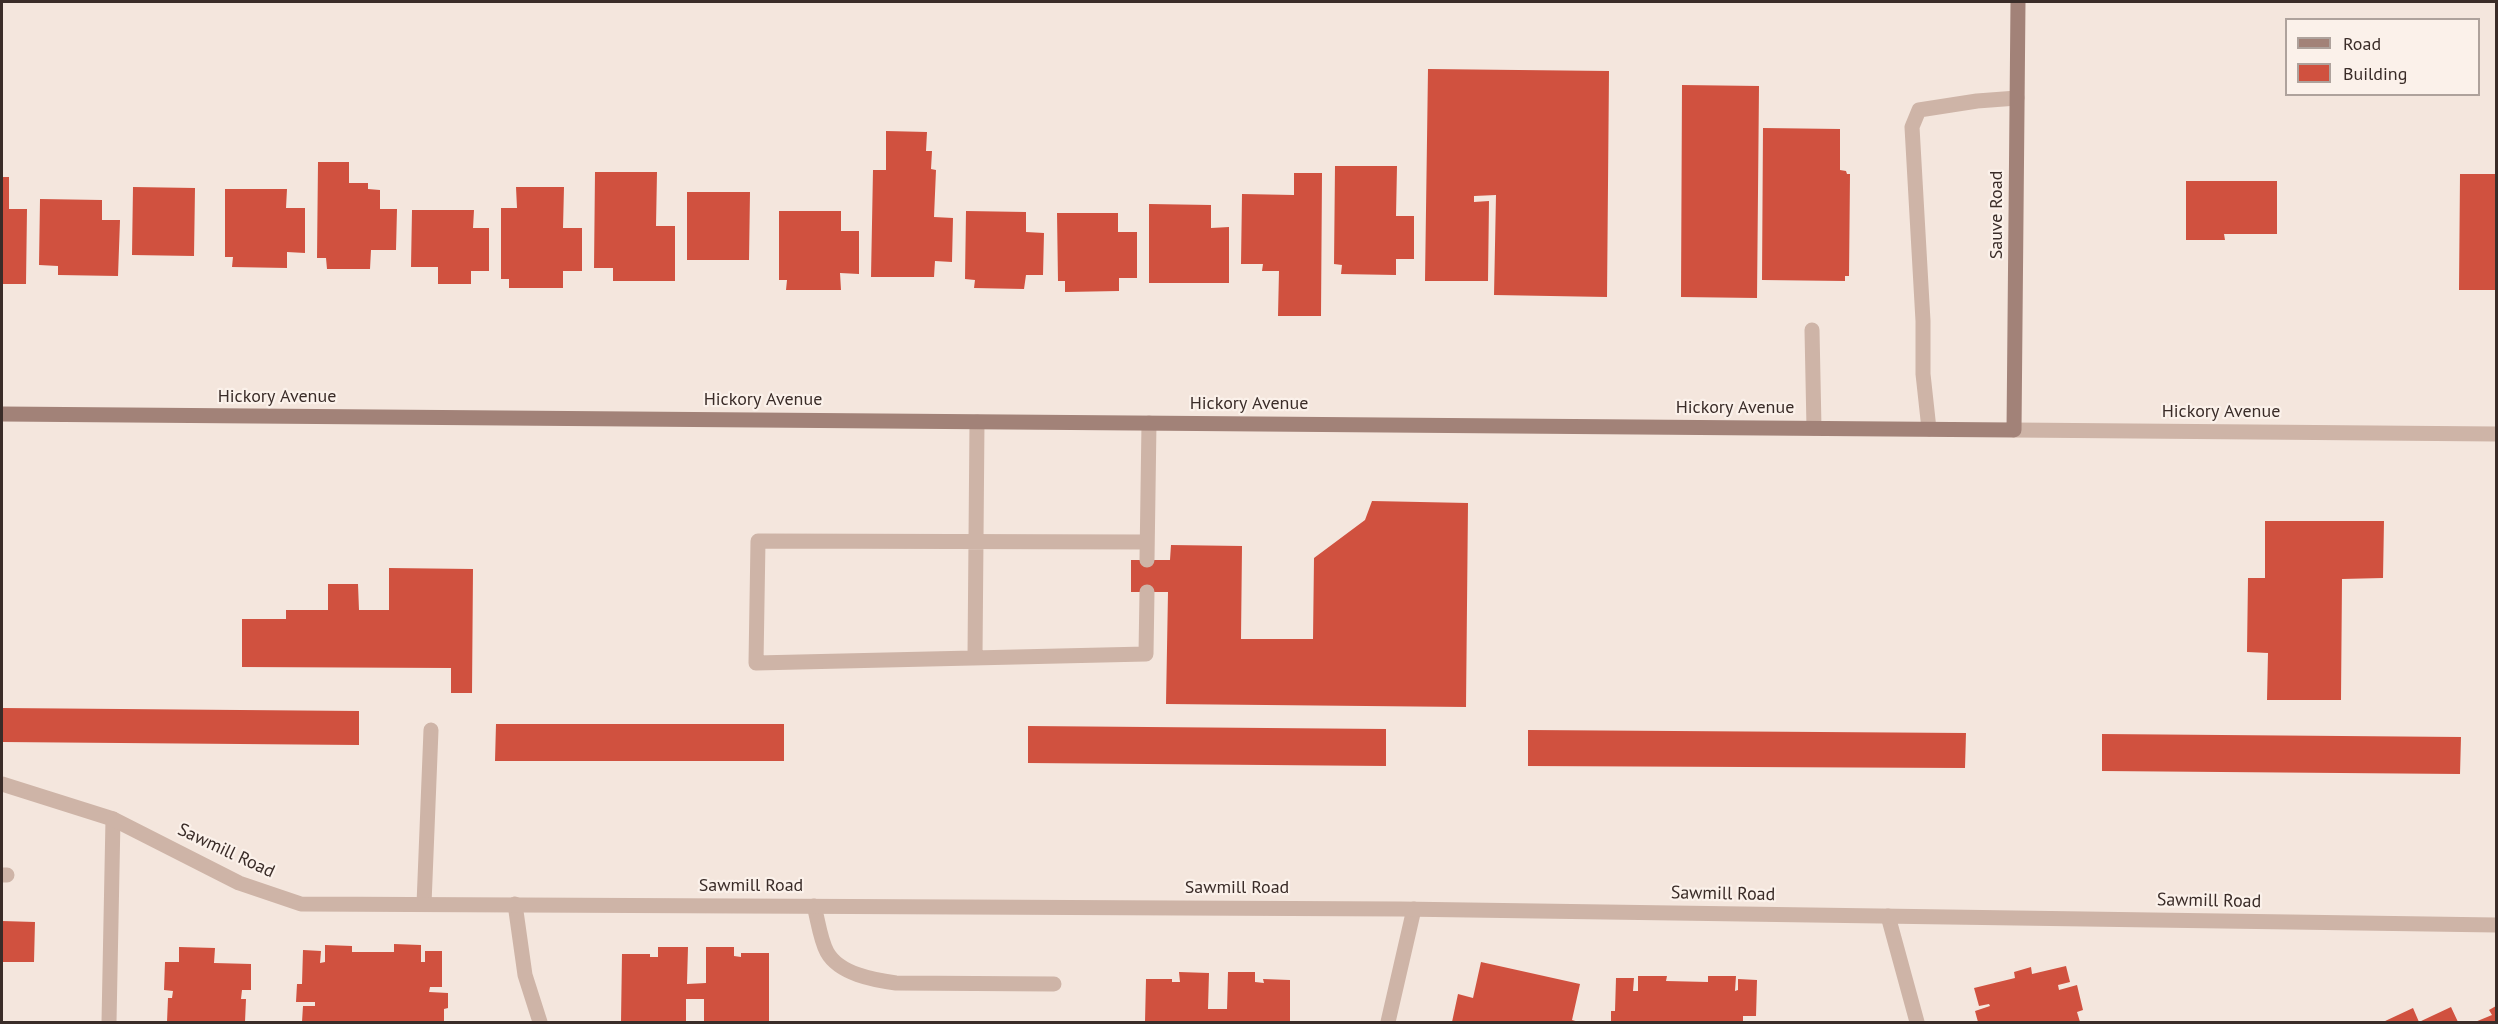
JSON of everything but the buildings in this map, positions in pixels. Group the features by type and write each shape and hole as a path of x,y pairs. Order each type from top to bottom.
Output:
{"street":[{"name":"Sauve Road","path":"2014,430 2018,2"},
{"path":"1929,429 1923,374 1923,321 1912,127 1919,110 1977,101 2017,98"},
{"path":"1812,330 1814,428"},
{"name":"Hickory Avenue","path":"2,414 2496,434"},
{"path":"975,656 977,422"},
{"path":"1147,560 1149,423"},
{"path":"1147,542 758,541 756,663 975,656 1146,654 1147,592"},
{"path":"424,904 430,730"},
{"name":"Sawmill Road","path":"2,784 113,819 239,883 301,904 1414,909 2496,925"},
{"path":"110,1023 113,819"},
{"path":"515,904 525,975 540,1023"},
{"path":"814,906 828,954 842,966 858,975 896,983 1054,984"},
{"path":"1388,1023 1414,909"},
{"path":"1888,916 1917,1023"}]}
